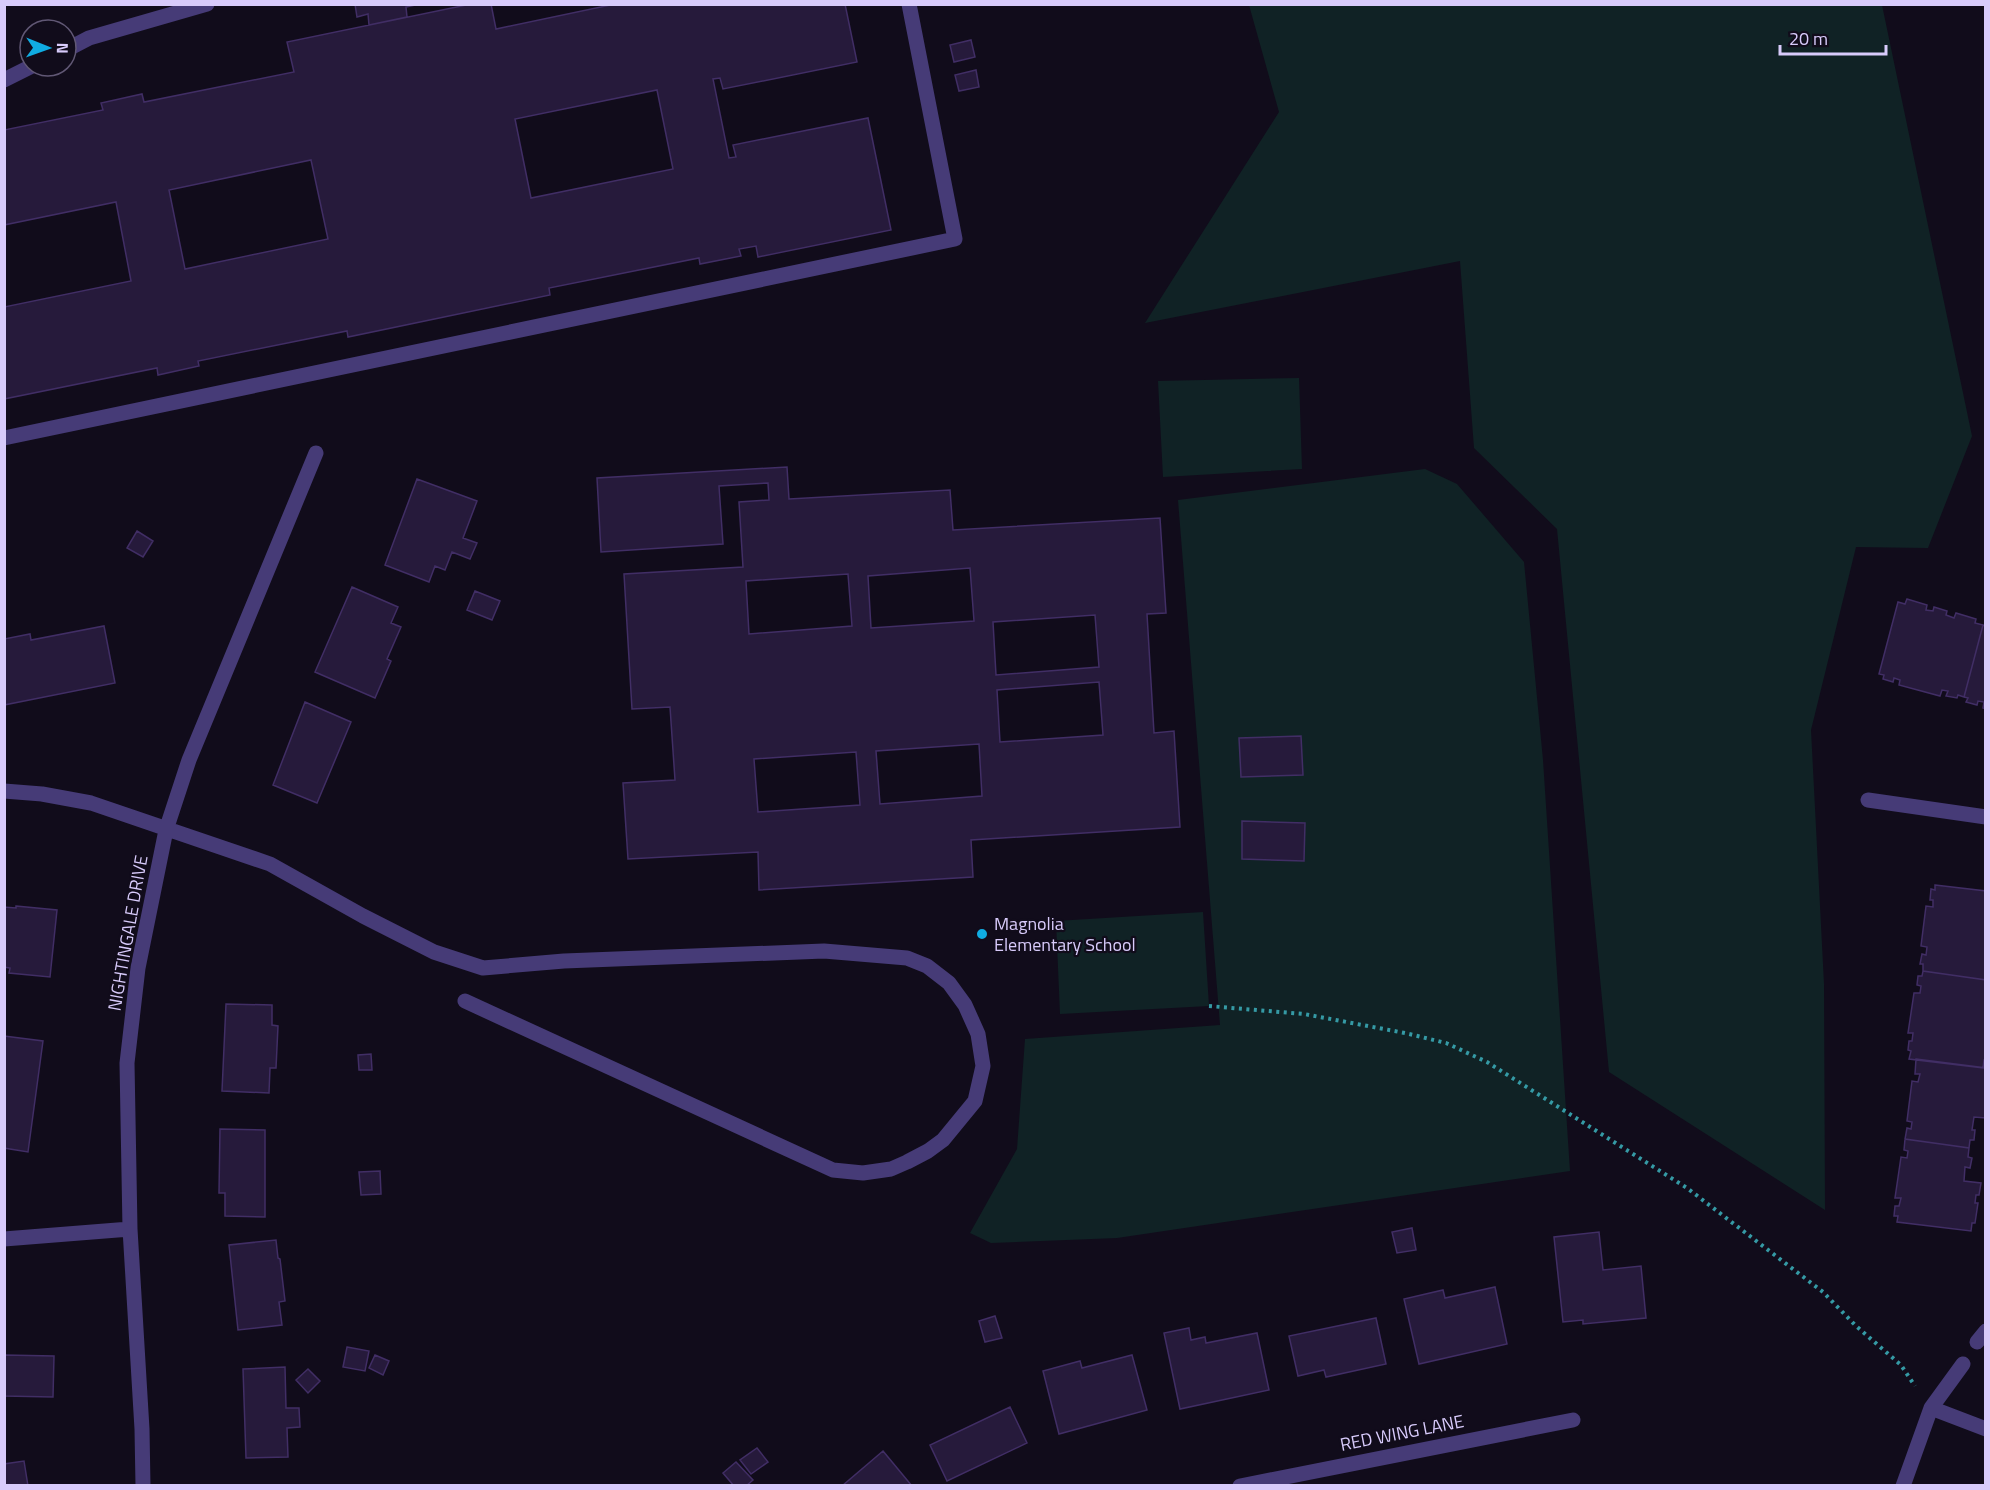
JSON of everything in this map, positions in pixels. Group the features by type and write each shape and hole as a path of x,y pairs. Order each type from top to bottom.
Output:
{"street":[{"path":"78,44 89,38 207,4"},
{"path":"4,438 955,239 909,4"},
{"path":"4,80 18,73"},
{"name":"NIGHTINGALE DRIVE","path":"143,1485 142,1417 130,1229 127,1064 138,968 166,830 189,760 316,453"},
{"path":"4,791 42,794 91,803 270,864 363,916 434,952 483,968 564,961 824,951 907,958 927,966 949,983 965,1005 978,1034 982,1066 975,1101 943,1140 928,1151 891,1169 863,1173 833,1170 465,1001"},
{"path":"1868,800 1986,818"},
{"path":"4,1239 130,1229"},
{"path":"1903,1485 1931,1408 1963,1364"},
{"path":"1931,1408 1986,1429"},
{"name":"RED WING LANE","path":"1240,1485 1573,1420"}],"path":[{"path":"1209,1006 1304,1014 1405,1033 1446,1043 1487,1062 1687,1188 1814,1286 1901,1365 1931,1408"}],"shaded area":[{"path":"1249,5 1882,5 1972,436 1928,548 1856,547 1811,730 1824,984 1825,1210 1609,1072 1557,529 1474,448 1460,261 1145,323 1279,112"},
{"path":"1299,378 1302,469 1163,477 1158,381"},
{"path":"1425,469 1457,484 1524,562 1543,760 1570,1171 1117,1238 991,1243 970,1233 1017,1149 1025,1039 1220,1025 1178,500"},
{"path":"1203,912 1209,1006 1060,1014 1056,921"}],"building":[{"path":"355,4 416,5 406,7 407,17 369,25 368,14 357,17"},
{"path":"471,4 491,4 496,29 615,4 845,4 857,62 723,89 720,78 713,79 729,158 736,157 733,145 868,118 891,230 758,257 756,246 739,249 741,256 700,264 699,258 549,288 550,295 348,337 347,331 198,361 199,366 158,375 157,368 4,399 4,307 131,281 116,202 4,225 4,130 103,110 101,103 142,94 144,102 294,72 287,42","holes":["657,90 673,169 531,198 515,119","311,160 328,239 185,269 169,190"]},
{"path":"971,40 975,57 954,62 950,45"},
{"path":"976,70 979,87 959,91 955,75"},
{"name":"Magnolia Elementary School","path":"787,467 789,499 950,490 953,530 1160,518 1166,613 1147,614 1154,733 1174,731 1180,827 971,840 973,877 759,890 758,852 628,859 623,783 675,780 670,707 632,709 624,574 743,567 739,502 769,500 768,483 719,486 723,544 601,552 597,478","holes":["970,568 974,621 871,628 868,576","848,574 852,626 749,634 746,581","1095,615 1099,667 996,675 993,622","1099,682 1103,735 1000,742 997,690","979,744 982,796 880,804 876,751","856,752 860,805 758,812 754,759"]},
{"path":"417,479 477,501 463,538 477,543 470,559 452,552 445,570 435,566 429,582 385,565"},
{"path":"137,531 153,541 143,557 127,548"},
{"path":"352,587 398,607 391,623 401,627 387,659 391,661 375,698 315,672"},
{"path":"475,591 500,601 492,620 467,610"},
{"path":"1907,599 1927,605 1926,610 1933,611 1934,607 1947,611 1946,615 1954,618 1956,613 1976,619 1975,623 1983,625 1964,697 1946,696 1948,691 1942,690 1940,696 1899,685 1900,680 1894,678 1893,682 1883,679 1884,675 1879,674 1898,602 1905,604"},
{"path":"1983,625 1986,626 1986,709 1983,708 1984,702 1978,701 1977,705 1966,702 1968,698 1964,697"},
{"path":"104,626 115,683 4,705 4,639 30,634 31,640"},
{"path":"305,702 351,722 317,803 273,785"},
{"path":"1301,736 1303,775 1241,777 1239,738"},
{"path":"1242,821 1305,823 1304,861 1242,859"},
{"path":"1935,885 1986,891 1986,980 1923,971 1923,964 1920,964 1922,954 1926,955 1927,947 1921,946 1926,906 1933,907 1933,900 1930,900 1931,889 1935,890"},
{"path":"16,906 57,910 50,977 9,973 10,968 4,967 4,907 16,908"},
{"path":"1923,971 1986,980 1986,1060 1984,1060 1983,1068 1909,1059 1911,1051 1908,1050 1909,1041 1912,1041 1913,1033 1908,1033 1914,993 1920,993 1921,986 1917,985 1918,976 1922,976"},
{"path":"226,1004 272,1005 272,1025 278,1026 276,1068 270,1068 269,1093 222,1091"},
{"path":"4,1036 43,1041 28,1152 4,1148"},
{"path":"371,1054 372,1070 359,1070 358,1055"},
{"path":"1916,1059 1986,1068 1986,1118 1974,1117 1972,1130 1975,1130 1974,1140 1970,1140 1969,1148 1905,1139 1907,1128 1911,1129 1912,1122 1907,1121 1912,1081 1918,1082 1920,1074 1915,1074"},
{"path":"220,1129 265,1130 265,1217 225,1216 225,1193 219,1193"},
{"path":"1905,1139 1969,1148 1968,1157 1972,1158 1970,1168 1965,1167 1964,1181 1981,1183 1979,1195 1976,1195 1975,1203 1978,1203 1975,1223 1972,1223 1971,1231 1897,1222 1898,1216 1894,1216 1895,1206 1899,1206 1901,1198 1895,1198 1901,1157 1907,1158 1908,1151 1904,1150"},
{"path":"380,1171 381,1194 361,1195 359,1172"},
{"path":"1412,1228 1416,1250 1397,1253 1392,1232"},
{"path":"1599,1232 1603,1270 1641,1266 1646,1318 1583,1324 1583,1320 1563,1322 1554,1237"},
{"path":"276,1240 285,1301 279,1302 282,1325 238,1330 229,1245"},
{"path":"1495,1287 1507,1344 1419,1364 1404,1299 1443,1290 1445,1298"},
{"path":"995,1316 1002,1338 985,1342 979,1321"},
{"path":"1376,1318 1386,1364 1326,1377 1324,1370 1298,1376 1289,1336"},
{"path":"1189,1328 1191,1340 1205,1337 1206,1343 1257,1333 1269,1390 1180,1409 1164,1333"},
{"path":"347,1347 369,1351 365,1371 343,1367"},
{"path":"4,1355 54,1356 53,1397 4,1396"},
{"path":"375,1355 389,1361 383,1375 369,1368"},
{"path":"1132,1355 1147,1410 1059,1434 1043,1371 1080,1361 1082,1368"},
{"path":"285,1367 286,1408 299,1408 300,1427 287,1428 288,1457 246,1458 243,1369"},
{"path":"308,1369 320,1381 308,1393 296,1380"},
{"path":"1010,1407 1027,1443 947,1481 930,1445"},
{"path":"757,1448 768,1462 751,1474 740,1460"},
{"path":"883,1451 912,1486 842,1486"},
{"path":"24,1461 28,1486 4,1486 4,1464"},
{"path":"736,1462 753,1480 746,1486 734,1486 723,1473"}],"place":[{"name":"Magnolia Elementary School","path":"982,934"}]}
